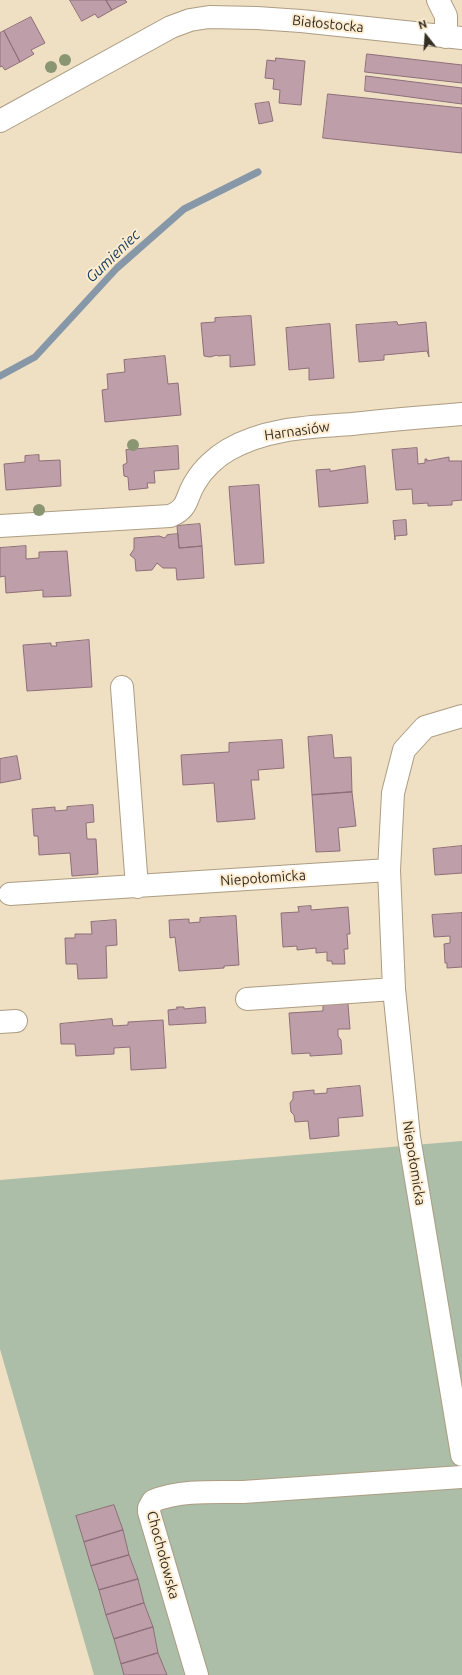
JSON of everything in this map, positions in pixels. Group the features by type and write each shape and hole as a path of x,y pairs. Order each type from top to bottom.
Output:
{"street":[{"name":"Białostocka","path":"0,120 170,27 190,20 211,8 301,21 454,38 438,0"},
{"name":"Harnasiów","path":"0,526 170,516 180,512 185,507 195,483 211,464 227,450 266,433 462,414"},
{"path":"122,686 137,887"},
{"name":"Niepołomicka","path":"462,716 425,727 404,750 393,793 388,870 394,989 409,1137 462,1455"},
{"name":"Niepołomicka","path":"10,894 388,870"},
{"path":"247,999 394,989"},
{"name":"Chochołowska","path":"198,1675 149,1508 151,1503 158,1499 211,1492 243,1492 462,1477"}],"green space":[{"path":"462,1141 462,1675 94,1675 0,1349 0,1180"}],"building":[{"path":"70,0 106,0 112,10 98,18 95,14 82,21"},
{"path":"106,0 125,0 127,2 112,10"},
{"path":"31,17 45,43 31,50 34,54 20,62 4,31"},
{"path":"4,31 20,62 5,70 2,66 0,67 0,33"},
{"path":"367,54 462,65 462,83 365,72"},
{"path":"276,58 305,61 301,105 279,103 280,90 273,89 274,79 265,78 267,60 275,61"},
{"path":"366,76 462,88 462,104 365,91"},
{"path":"328,94 462,108 462,153 323,138"},
{"path":"269,102 273,121 259,124 255,104"},
{"path":"251,316 255,365 230,367 230,355 217,355 210,357 204,356 201,323 215,322 215,318"},
{"path":"397,322 398,325 426,322 429,357 427,351 384,355 384,360 359,362 356,325"},
{"path":"330,324 334,378 309,380 309,368 289,370 286,328"},
{"path":"165,356 168,384 178,383 181,415 105,422 102,390 108,389 107,374 125,372 124,360"},
{"path":"178,446 179,469 154,471 155,483 147,483 148,488 129,490 128,477 124,476 123,465 127,463 126,450"},
{"path":"417,448 418,464 425,463 425,459 427,459 427,461 449,457 449,461 462,461 462,500 452,501 452,505 428,506 428,503 413,504 412,489 396,490 392,450"},
{"path":"39,455 39,461 60,460 61,486 6,490 4,464 25,462 25,456"},
{"path":"365,466 368,503 319,507 316,470 330,469 330,471"},
{"path":"259,485 264,563 235,565 229,487"},
{"path":"406,520 407,535 395,536 395,540 393,521"},
{"path":"200,524 202,546 179,548 177,526"},
{"path":"178,534 179,548 202,546 204,578 177,580 176,568 163,568 157,563 152,570 136,571 135,559 130,555 134,549 134,538 159,536 165,538 167,535"},
{"path":"26,546 26,559 39,558 39,552 67,551 71,596 43,597 43,590 6,593 5,576 0,577 0,548"},
{"path":"89,640 92,687 27,691 23,645 51,643 51,646 57,646 56,643"},
{"path":"332,735 334,758 351,757 352,792 312,795 308,737"},
{"path":"282,740 284,768 258,770 259,780 251,780 255,819 217,822 214,783 183,785 181,755 229,752 229,743"},
{"path":"17,756 21,779 0,783 0,759"},
{"path":"352,792 356,826 338,828 340,851 316,852 312,795"},
{"path":"93,805 94,822 86,823 87,839 96,839 98,874 72,876 70,853 39,855 38,836 34,836 32,809 55,807 55,811 67,810 67,807"},
{"path":"462,846 462,873 435,875 433,849"},
{"path":"311,906 311,910 348,907 350,934 347,934 348,949 344,949 345,964 332,964 332,961 327,961 327,952 316,953 316,948 297,950 297,946 283,947 281,913 299,912 298,907"},
{"path":"462,913 462,967 447,968 447,963 445,963 444,944 450,943 450,936 434,937 432,915"},
{"path":"236,916 239,965 224,966 224,968 179,971 175,937 170,938 169,920 189,919 189,923 200,922 200,918"},
{"path":"116,920 117,945 106,946 107,978 78,979 77,964 66,964 65,938 75,938 75,934 92,934 91,922"},
{"path":"348,1004 350,1029 338,1029 338,1036 341,1040 342,1054 310,1056 310,1053 292,1054 289,1013 323,1011 323,1005"},
{"path":"177,1007 184,1007 184,1009 205,1007 206,1023 169,1025 168,1010 177,1009"},
{"path":"112,1019 113,1026 128,1025 128,1022 163,1020 166,1068 131,1070 130,1047 114,1048 114,1054 76,1056 75,1044 61,1044 60,1024"},
{"path":"360,1086 363,1116 338,1118 339,1136 310,1139 308,1121 295,1122 294,1115 291,1112 290,1103 293,1099 293,1092 314,1090 314,1094 327,1093 327,1089"},
{"path":"114,1505 123,1530 84,1542 76,1516"},
{"path":"123,1530 129,1555 91,1566 84,1542"},
{"path":"129,1555 138,1579 99,1590 91,1566"},
{"path":"138,1579 144,1603 106,1615 99,1590"},
{"path":"144,1603 153,1627 114,1639 106,1615"},
{"path":"153,1627 158,1653 121,1664 114,1639"},
{"path":"158,1653 167,1675 124,1675 121,1664"}],"waterway":[{"name":"Gumieniec","path":"0,376 35,357 117,268 184,209 258,172"}]}
